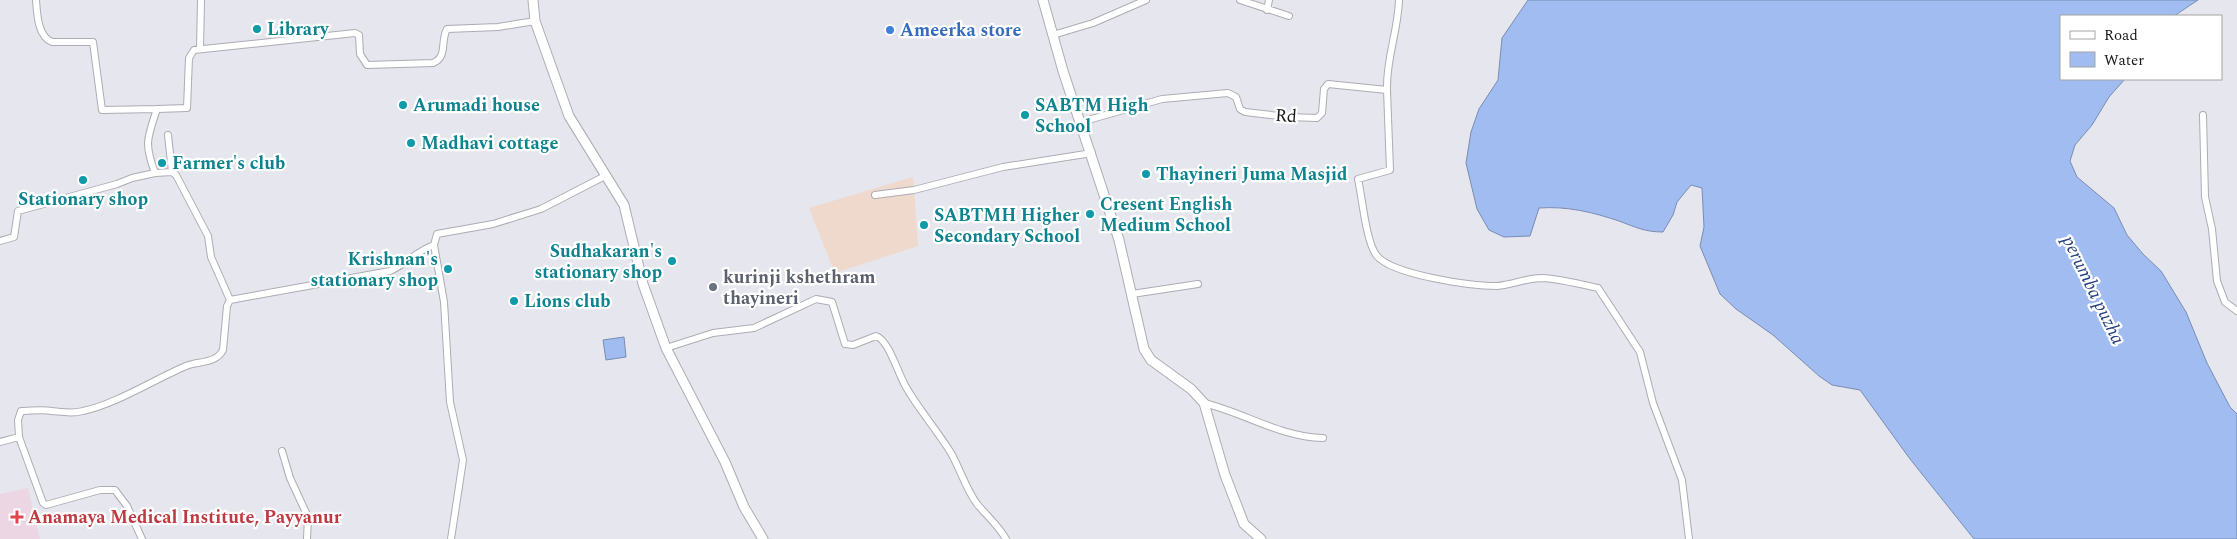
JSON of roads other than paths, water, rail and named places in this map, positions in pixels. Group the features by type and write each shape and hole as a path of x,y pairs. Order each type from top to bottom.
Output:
{"main road":[{"path":"533,0 535,21 569,116 624,206 643,284 666,348 725,462 744,507 763,539"},
{"path":"1043,0 1063,71 1092,153 1119,240 1144,349 1151,360 1190,389 1204,403 1225,475 1240,516 1244,524 1261,539"}],"street":[{"path":"36,0 41,33 47,40 52,42 94,42 102,110 187,108 189,58 191,53 200,49 355,33 359,35 360,54 367,65 433,63 440,61 444,34 447,29 498,27 535,21"},
{"path":"200,49 201,0"},
{"path":"1053,35 1093,23 1146,0"},
{"path":"1240,0 1289,16"},
{"path":"1267,10 1269,0"},
{"path":"1399,0 1396,32 1387,69 1390,170 1358,178 1370,241 1376,255 1396,268 1438,280 1498,286 1543,278 1598,288 1640,352 1653,403 1682,480 1689,539"},
{"name":"Rd","path":"1081,122 1162,99 1228,94 1236,97 1240,109 1245,112 1317,118 1322,113 1324,90 1328,84 1387,90"},
{"path":"155,173 148,153 147,143 148,130 157,109"},
{"path":"2203,115 2205,197 2212,229 2217,281 2225,302 2237,310"},
{"path":"168,135 172,172 176,175 208,236 211,257 230,300"},
{"path":"875,195 914,190 1004,167 1092,153"},
{"path":"0,241 14,236 18,211 117,184 132,178 155,173 172,172"},
{"path":"452,539 463,460 450,402 444,302 434,244 437,234 493,224 541,209 605,176"},
{"path":"230,300 390,271 411,260 434,244"},
{"path":"1132,294 1198,284"},
{"path":"666,348 713,334 754,328 786,314 800,304 816,298 832,302 845,344 854,345 876,336 883,341 904,384 920,410 945,443 970,492 977,503 1001,529 1006,539"},
{"path":"142,539 127,506 115,490 100,490 46,505 43,503 20,437 18,420 21,411 83,412 192,364 209,361 220,356 223,350 227,306 230,300"},
{"path":"1204,403 1240,413 1271,428 1304,438 1323,438"},
{"path":"0,442 20,437"},
{"path":"282,451 290,478 308,518 307,539"}],"water":[{"name":"perumba puzha","path":"1528,0 2198,0 2176,15 2060,15 2060,80 2124,80 2109,97 2092,125 2075,145 2070,161 2077,177 2114,208 2127,235 2161,271 2186,312 2207,363 2230,407 2237,414 2237,539 1974,539 1910,459 1860,390 1832,385 1819,376 1773,335 1736,309 1720,294 1700,246 1704,227 1702,188 1691,185 1677,202 1673,215 1663,232 1640,229 1589,212 1549,208 1539,208 1530,236 1504,237 1489,230 1477,209 1466,163 1471,132 1479,109 1498,80 1502,38"},
{"path":"624,337 626,357 606,360 603,340"}],"place":[{"name":"Library","path":"257,29"},
{"name":"Ameerka store","path":"890,30"},
{"name":"Arumadi house","path":"403,105"},
{"name":"SABTM High School","path":"1025,115"},
{"name":"Madhavi cottage","path":"411,143"},
{"name":"Farmer's club","path":"162,163"},
{"name":"Thayineri Juma Masjid","path":"1146,174"},
{"name":"Stationary shop","path":"83,180"},
{"name":"Cresent English Medium School","path":"1090,214"},
{"name":"SABTMH Higher Secondary School","path":"924,225"},
{"name":"Sudhakaran's stationary shop","path":"672,261"},
{"name":"Krishnan's stationary shop","path":"448,269"},
{"name":"kurinji kshethram thayineri","path":"713,287"},
{"name":"Lions club","path":"514,301"},
{"name":"Anamaya Medical Institute, Payyanur","path":"17,517"}]}
